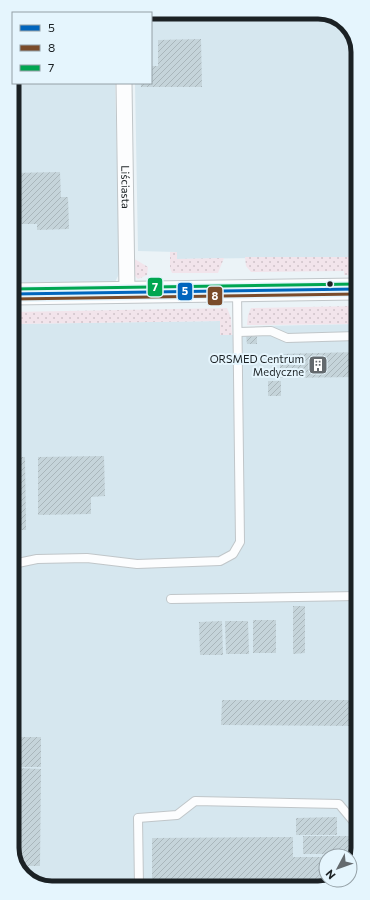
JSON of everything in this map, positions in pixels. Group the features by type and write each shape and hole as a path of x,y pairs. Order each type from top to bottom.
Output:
{"street":[{"name":"Liściasta","path":"124,84 128,292"},
{"path":"19,294 351,289"}],"lane":[{"path":"19,563 51,558 87,558 137,564 220,561 233,554 240,542 237,290"},
{"path":"238,332 271,331 287,338 351,336"},
{"path":"171,599 351,596"},
{"path":"139,881 138,818 177,815 195,801 339,804 351,818"}],"shaded area":[{"path":"152,19 320,19 338,26 348,38 351,48 351,257 177,259 176,252 138,251 135,84 152,84"},
{"path":"19,84 115,84 120,272 115,282 19,286"},
{"path":"170,252 177,252 177,259 224,258 218,273 172,273 170,268"},
{"path":"245,257 351,257 351,275 344,275 344,271 251,272 246,266"},
{"path":"133,258 148,267 147,275 138,279 136,277 133,269"},
{"path":"19,301 219,302 19,305"},
{"path":"351,306 351,324 247,325 248,315 251,308"},
{"path":"227,308 231,318 232,335 220,335 220,321 19,324 19,312"},
{"path":"220,321 220,335 263,335 263,326 351,324 351,848 318,848 318,881 50,881 38,878 26,868 23,864 19,848 19,324"}],"building":[{"path":"201,39 202,87 141,87 141,84 152,84 152,66 158,66 158,40"},
{"path":"60,172 61,197 68,197 69,229 37,230 37,224 19,224 19,173"},
{"path":"246,335 257,335 257,344 247,344"},
{"name":"ORSMED Centrum Medyczne","path":"351,352 351,377 280,378 280,354"},
{"path":"268,381 281,381 281,396 268,396"},
{"path":"104,456 105,496 91,497 91,514 38,515 38,457"},
{"path":"19,457 25,457 26,530 19,530"},
{"path":"293,606 305,606 305,653 293,654"},
{"path":"253,620 276,620 276,653 253,653"},
{"path":"222,621 223,655 200,655 199,622"},
{"path":"225,621 248,621 249,654 226,654"},
{"path":"222,700 351,700 351,726 221,725"},
{"path":"19,737 41,737 41,767 19,767"},
{"path":"19,768 41,769 40,866 24,866 20,854"},
{"path":"337,817 337,835 296,835 296,818"},
{"path":"303,836 351,836 351,848 318,848 318,854 303,854"},
{"path":"293,837 293,857 318,857 318,881 152,881 152,838"}],"transit line":[{"name":"7","path":"19,289 351,284"},
{"name":"5","path":"19,294 351,289"},
{"name":"8","path":"19,299 351,294"}],"place":[{"name":"ORSMED Centrum Medyczne","path":"318,365"}]}
